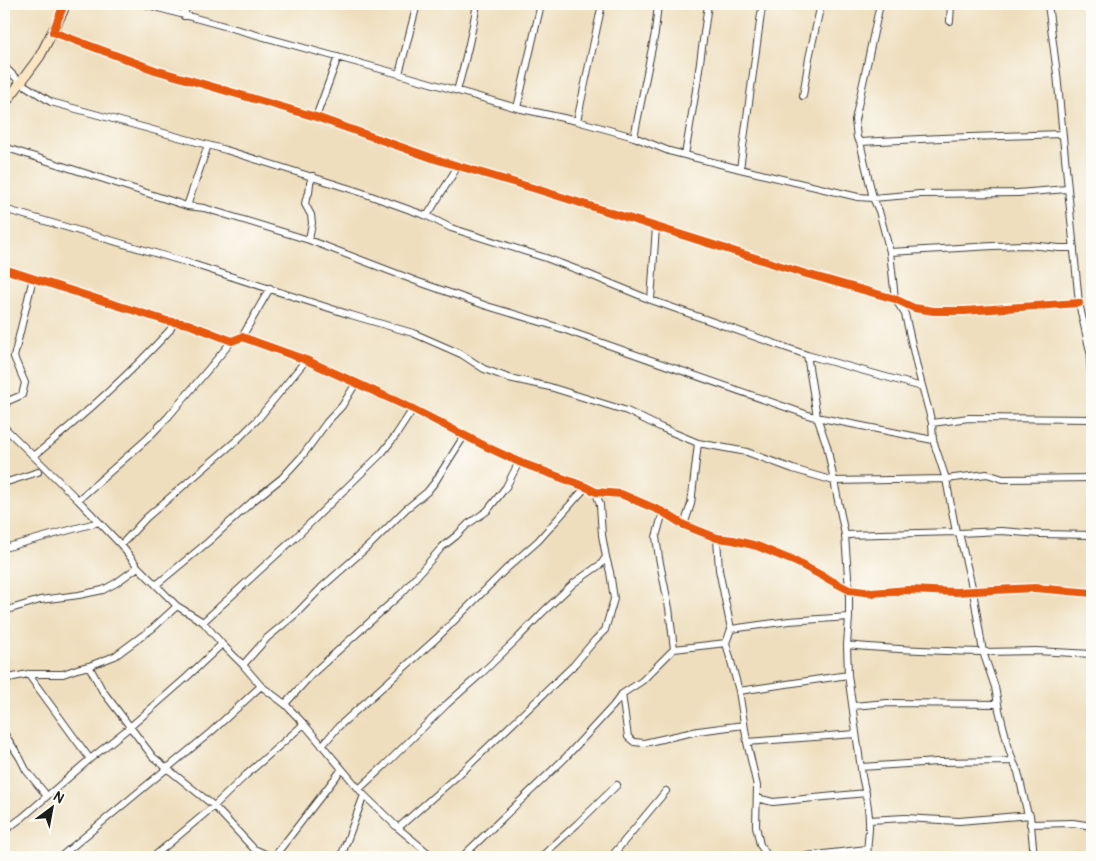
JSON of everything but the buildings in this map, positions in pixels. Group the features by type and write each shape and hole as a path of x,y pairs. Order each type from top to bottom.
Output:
{"street":[{"path":"4,106 40,56 64,11 65,4"},
{"path":"144,4 517,108 577,121 634,137 669,151 858,197 1018,193 1068,189"},
{"path":"184,16 187,4"},
{"path":"399,74 417,4"},
{"path":"457,90 477,4"},
{"path":"517,108 541,4"},
{"path":"577,121 602,4"},
{"path":"634,137 655,33 658,4"},
{"path":"685,155 708,4"},
{"path":"740,169 763,4"},
{"path":"803,96 809,58 822,4"},
{"path":"880,4 855,120 857,138 860,142 873,198 881,218 890,252 895,299 905,314 932,423 933,440 946,479 973,591 983,652 995,687 997,704 1030,815 1034,857"},
{"path":"950,20 951,4"},
{"path":"1048,4 1079,303 1091,356 1092,384"},
{"path":"53,32 155,70 316,117 435,159 803,273 895,299 914,308 965,312 1079,303"},
{"path":"316,117 338,57"},
{"path":"4,66 20,84 51,102 313,176 427,216 451,228 546,258 651,300 807,355 922,386"},
{"path":"860,142 1062,134"},
{"path":"187,206 208,145"},
{"path":"4,147 187,206 204,208 309,240 487,306 554,326 802,413 933,440"},
{"path":"427,216 458,166"},
{"path":"309,240 312,223 311,215 305,204 313,176"},
{"path":"4,209 189,263 413,333 462,354 484,369 509,378 550,387 627,411 698,443 747,452 793,469 834,481 946,479 987,474 1003,479 1092,478"},
{"path":"651,300 656,227"},
{"path":"890,252 1024,245 1074,248"},
{"path":"4,269 174,322 188,324 232,341"},
{"path":"4,409 8,401 22,395 25,383 14,357 33,278"},
{"path":"78,500 146,439 168,417 232,341 242,337 270,288"},
{"path":"34,456 62,434 120,382 170,330 174,322"},
{"path":"242,337 306,360 413,409 519,462 586,486 596,492 622,494 663,512 684,525 716,538 757,546 796,562 849,590 872,593 908,590 956,592 1035,588 1092,593"},
{"path":"807,355 817,417 827,446 845,535 849,590 848,675 870,820 868,857"},
{"path":"121,544 146,518 238,439 258,419 306,360"},
{"path":"156,585 282,478 342,406 356,383"},
{"path":"203,622 296,537 382,453 413,409"},
{"path":"932,423 969,418 1092,419"},
{"path":"4,427 121,544 138,567 177,606 203,622 261,686 285,704 358,789 398,828 433,857"},
{"path":"243,665 267,638 297,612 322,586 427,492 464,436"},
{"path":"684,525 691,504 698,443"},
{"path":"285,704 312,674 403,592 442,547 468,524 487,511 506,487 519,462"},
{"path":"4,483 38,472"},
{"path":"322,746 338,727 437,638 506,569 538,541 586,486"},
{"path":"398,828 465,769 573,666 605,630 614,599 606,557 600,505 596,492"},
{"path":"663,512 656,537 669,608 674,650"},
{"path":"4,548 99,522"},
{"path":"845,535 1001,531 1041,534 1092,534"},
{"path":"716,538 719,570 731,628 726,643 739,691 751,764 757,786 756,826 760,845 768,857 780,857"},
{"path":"358,789 483,672 549,606 574,583 601,564 606,557"},
{"path":"4,611 40,600 103,590 138,567"},
{"path":"4,679 28,674 63,674 115,656 153,628 177,606"},
{"path":"731,628 789,621 849,617"},
{"path":"462,857 565,758 622,694 642,681 674,650 726,643"},
{"path":"4,831 130,727 222,644"},
{"path":"847,645 907,650 1036,651 1092,654"},
{"path":"89,666 102,690 153,757 214,806 254,849 273,857 342,769"},
{"path":"28,674 90,759"},
{"path":"739,691 848,675"},
{"path":"60,857 168,770 261,686"},
{"path":"622,694 628,737 634,742 644,743 698,731 744,724"},
{"path":"853,706 887,704 997,704"},
{"path":"153,857 214,806 246,774 304,724"},
{"path":"4,734 26,770 47,796"},
{"path":"747,742 856,734"},
{"path":"861,767 937,762 1013,761"},
{"path":"541,857 617,785"},
{"path":"610,857 666,791"},
{"path":"757,798 774,802 866,792"},
{"path":"341,857 364,795"},
{"path":"870,820 905,818 959,821 1030,815"},
{"path":"1030,824 1073,823 1092,826"},
{"path":"798,857 867,849"}],"cycle path":[{"path":"64,4 53,32 155,70 316,117 435,159 803,273 895,299 914,308 934,311 965,311 1079,303"},
{"path":"4,269 167,321 188,324 232,341 242,337 306,360 413,409 519,462 596,492 621,494 663,512 684,525 717,538 757,546 796,562 849,590 872,593 908,590 956,592 1035,588 1092,593"}]}
